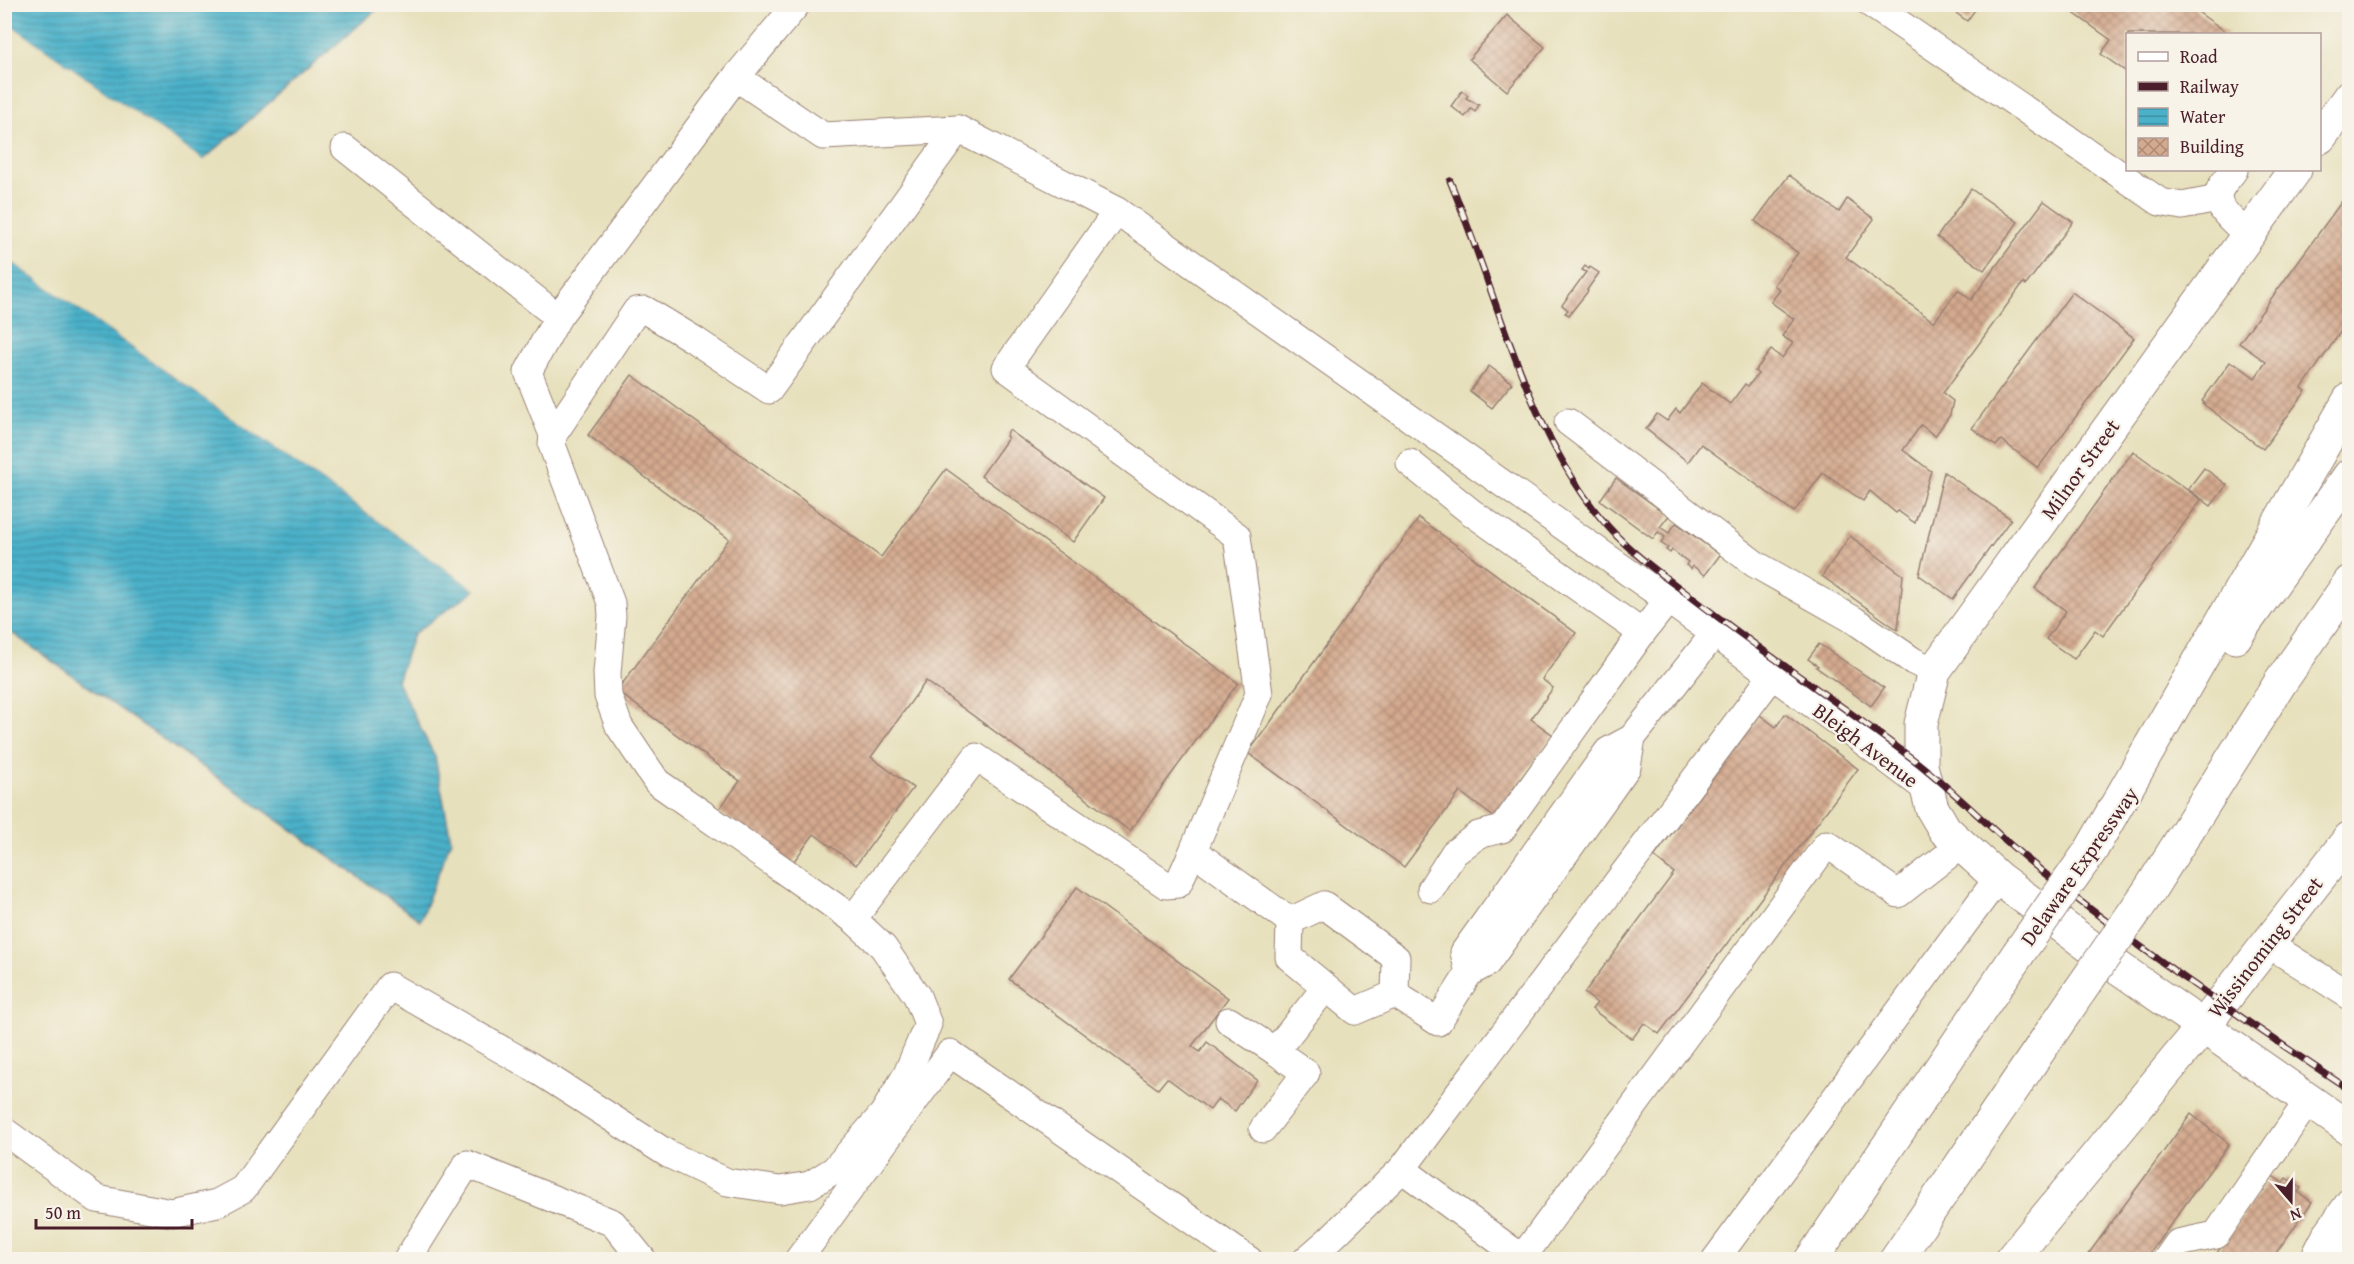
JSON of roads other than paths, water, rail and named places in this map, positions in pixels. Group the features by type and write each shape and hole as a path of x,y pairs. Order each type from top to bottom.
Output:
{"main road":[{"path":"2321,132 2349,96"},
{"name":"Milnor Street","path":"1926,789 1921,766 1921,724 1934,671 2294,171"},
{"path":"2091,849 2349,399"},
{"name":"Delaware Expressway","path":"1811,1260 2224,652 2349,475"},
{"path":"1896,1260 2149,891 2280,683 2349,582"},
{"name":"Bleigh Avenue","path":"1926,789 1941,826 1998,878 2202,1028"},
{"name":"Wissinoming Street","path":"2011,1260 2202,1028 2349,838"},
{"path":"2202,1028 2349,1129"}],"lane":[{"path":"4,1131 97,1199 172,1213 217,1203 243,1189 390,986 529,1065 668,1154 727,1182 780,1190 810,1185 834,1170 883,1114 908,1074 928,1024 917,996 884,947 853,920 657,782 619,726 608,696 611,603 552,445 553,435 528,372 558,317 736,77 797,4"},
{"path":"1871,4 2160,202 2182,206 2218,199"},
{"path":"736,77 823,136 958,129"},
{"path":"553,435 636,311 645,310 769,390 958,129"},
{"name":"Bleigh Avenue","path":"958,129 1117,211 1668,600 1926,789"},
{"path":"345,148 558,317"},
{"path":"2233,171 2219,190 2218,199 2223,210 2248,235"},
{"path":"853,920 976,757 1166,885 1178,884 1259,694 1237,536 1006,368 1117,211"},
{"path":"1568,422 1755,564 1854,620 1913,661 1934,671"},
{"path":"1410,463 1471,512 1642,633"},
{"path":"1431,889 1454,853 1478,835 1502,829 1668,600"},
{"path":"1395,994 1437,1022 1469,973 1464,951 1608,751 1632,738 1714,634"},
{"path":"1306,1260 1402,1169 1765,671"},
{"path":"1402,1169 1522,1258 1827,844 1898,894 1961,845"},
{"path":"1193,851 1290,921"},
{"path":"1715,1260 1998,878"},
{"path":"1290,921 1324,905 1396,958 1395,994"},
{"path":"1290,921 1289,957 1355,1011 1395,994"},
{"path":"2267,943 2349,996"},
{"path":"1275,1051 1326,987"},
{"path":"1229,1021 1306,1073 1263,1129"},
{"path":"798,1260 950,1053 1250,1260"},
{"path":"2166,1260 2178,1243 2216,1235 2308,1101"},
{"path":"407,1260 467,1164 613,1223 643,1260"},
{"path":"2313,1260 2327,1233 2349,1201"},
{"path":"2327,1233 2349,1249"}],"water":[{"path":"5,4 382,5 203,160 5,21"},
{"path":"5,257 475,590 413,634 397,681 435,757 451,840 420,920 5,628"}],"railway":[{"path":"1450,181 1514,355 1551,441 1574,481 1610,529 1657,571 1918,763 2027,859 2105,920 2226,1007 2350,1090"}]}
